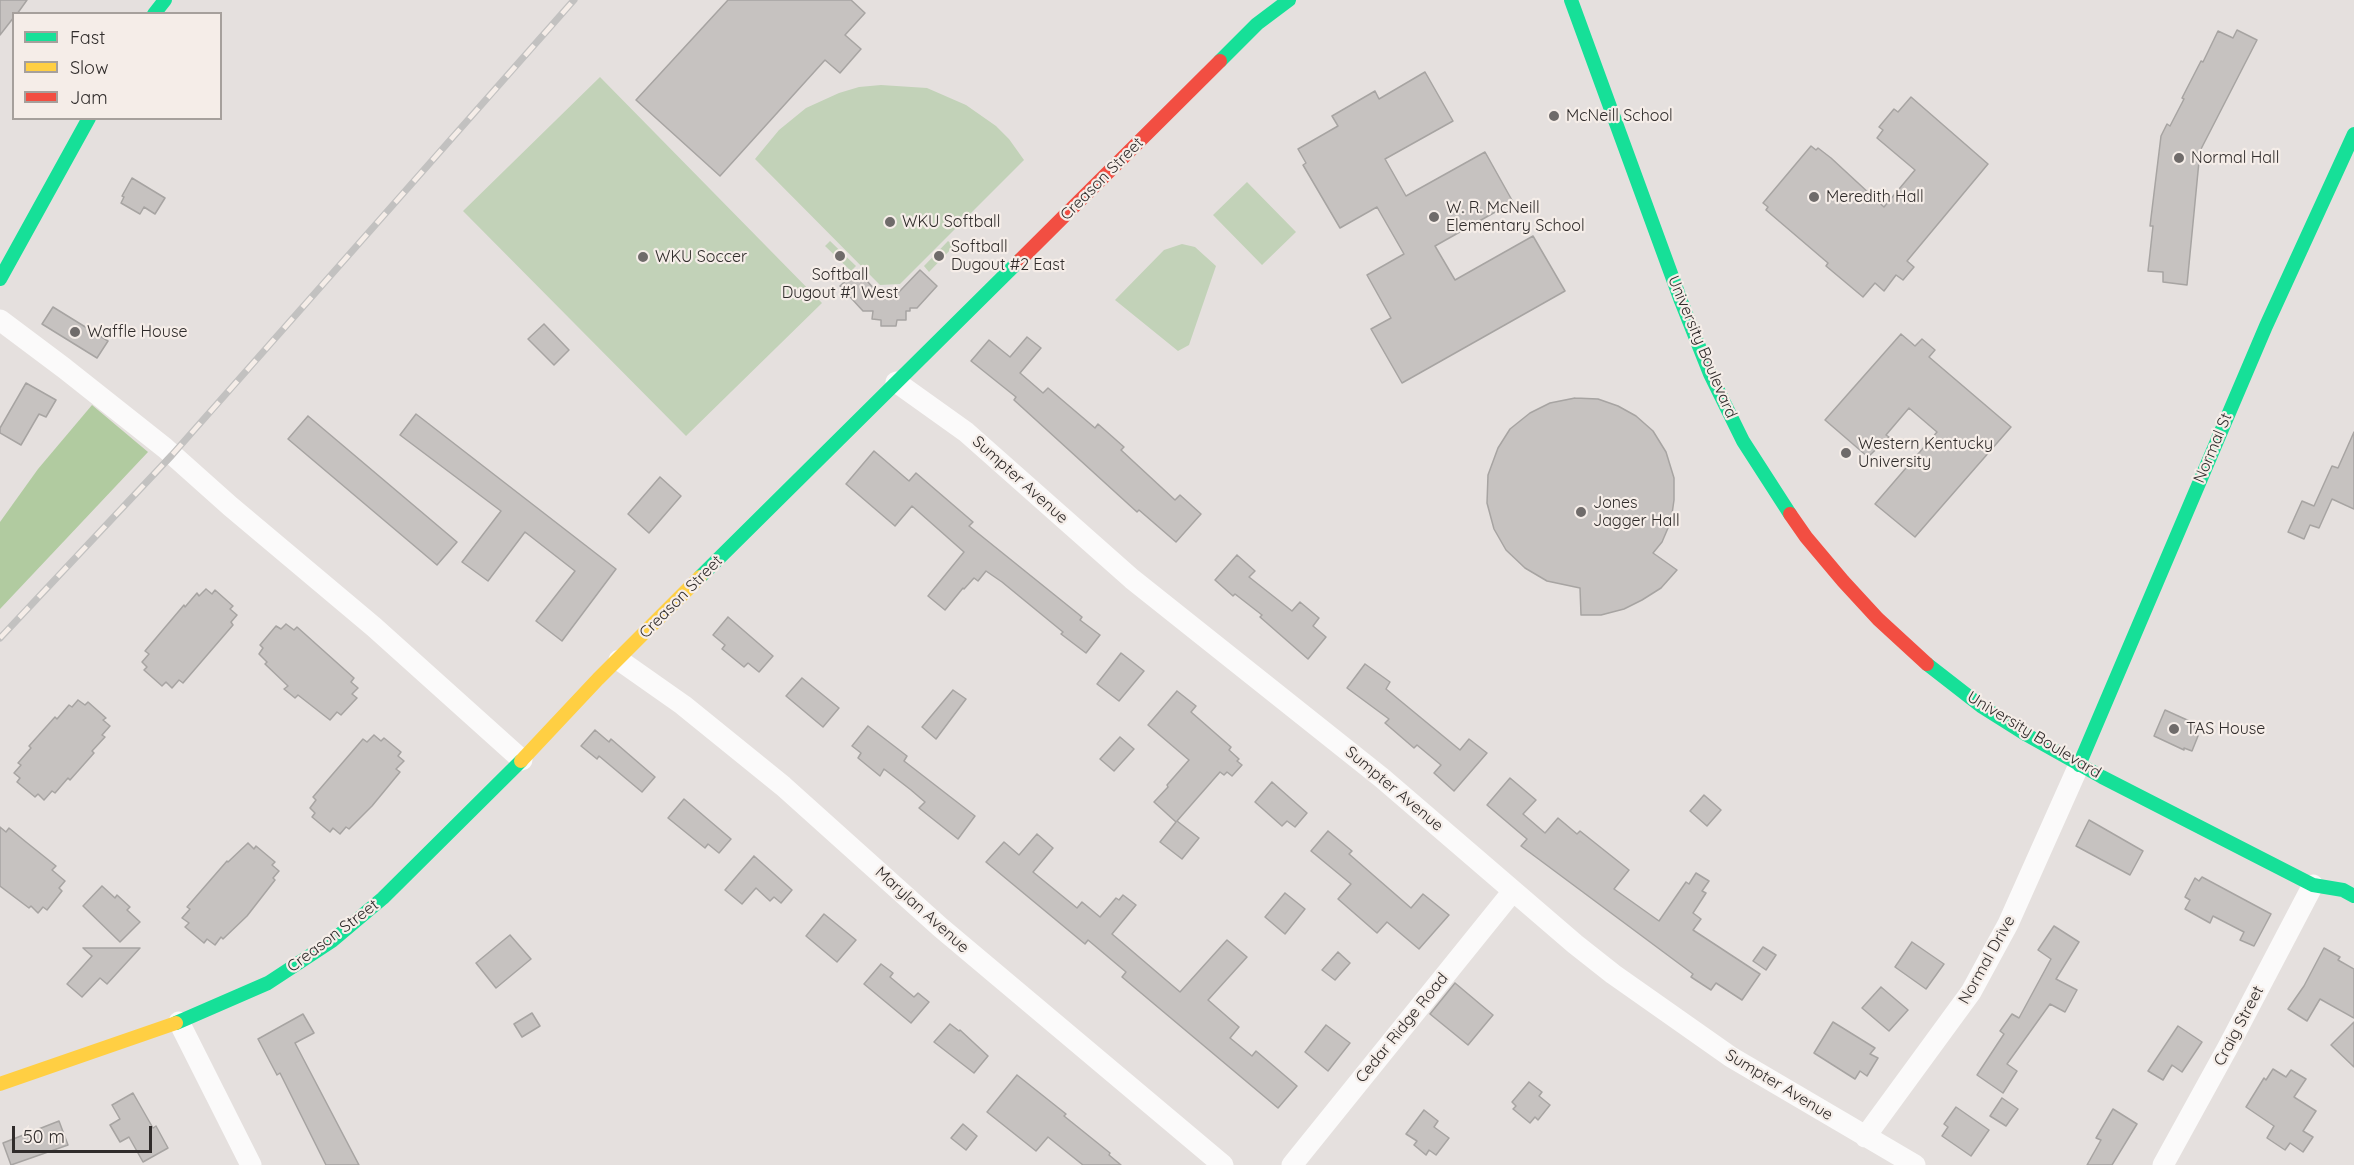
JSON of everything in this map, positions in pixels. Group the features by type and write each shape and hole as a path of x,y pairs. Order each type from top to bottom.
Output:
{"street":[{"path":"156,12 165,0"},
{"name":"Creason Street","path":"0,1084 179,1022 232,1000 268,983 332,941 383,898 896,382 1049,233 1257,24 1289,0"},
{"name":"University Boulevard","path":"1571,0 1681,302 1710,374 1743,441 1780,500 1843,581 1916,656 1995,715 2079,765 2321,892 2343,890 2354,896"},
{"path":"0,279 88,120"},
{"name":"Normal St","path":"2079,765 2266,326 2354,134"},
{"path":"0,320 133,423 358,613 522,760"},
{"name":"Sumpter Avenue","path":"896,382 966,432 1132,579 1382,778 1598,962 1704,1039 1777,1085 1915,1165"},
{"name":"Marylan Avenue","path":"619,660 684,705 783,786 940,927 1222,1165"},
{"name":"Normal Drive","path":"1865,1137 1958,1013 1984,971 2011,917 2079,765"},
{"name":"Cedar Ridge Road","path":"1292,1165 1513,891"},
{"name":"Craig Street","path":"2163,1165 2228,1047 2321,892"},
{"path":"179,1022 251,1165"}],"green space":[{"name":"WKU Soccer","path":"600,77 822,303 686,436 463,211"},
{"name":"WKU Softball","path":"881,85 927,88 966,105 996,126 1024,160 900,284 880,285 755,159 779,130 806,108 839,93 859,87"},
{"path":"1247,182 1296,232 1262,265 1213,215"},
{"name":"Softball Dugout #1 West","path":"830,241 856,266 851,271 825,246"},
{"name":"Softball Dugout #2 East","path":"948,241 954,246 929,272 924,266"},
{"path":"1182,244 1195,247 1216,266 1189,345 1178,351 1115,300 1164,250"},
{"path":"92,405 148,452 0,609 0,522 38,469"}],"building":[{"path":"0,0 27,0 18,12 12,12 12,20 0,35"},
{"path":"728,0 851,0 865,13 845,35 861,49 840,73 825,60 720,176 636,100"},
{"name":"Normal Hall","path":"2237,30 2257,40 2200,151 2187,285 2163,282 2163,272 2148,271 2153,226 2150,226 2161,136 2167,124 2170,126 2184,99 2182,98 2218,31 2233,38"},
{"name":"W. R. McNeill Elementary School","path":"1425,72 1453,121 1385,159 1406,196 1485,152 1513,202 1435,246 1455,280 1533,236 1565,291 1402,383 1371,329 1391,318 1367,275 1404,254 1377,207 1340,228 1303,165 1306,163 1298,149 1338,126 1332,116 1375,91 1379,99"},
{"name":"Meredith Hall","path":"1911,97 1988,164 1907,261 1914,267 1903,280 1896,275 1884,291 1875,283 1863,297 1826,266 1828,263 1766,210 1768,207 1763,203 1811,146 1816,150 1818,148 1831,158 1884,207 1915,170 1877,138 1883,130 1879,127 1894,109 1898,112"},
{"path":"132,178 165,198 155,214 144,207 140,214 121,203 124,197 122,196"},
{"path":"857,270 877,292 899,292 920,270 937,286 917,308 910,308 910,311 906,311 906,320 897,320 896,326 881,326 881,320 872,319 873,311 863,311 840,286"},
{"name":"Waffle House","path":"53,307 108,341 97,358 42,324"},
{"path":"544,324 569,350 554,365 528,339"},
{"path":"1901,334 1915,346 1922,339 1935,350 1929,357 2011,427 1915,537 1875,504 1937,432 1909,408 1886,435 1889,437 1868,457 1825,420"},
{"path":"1027,337 1041,348 1020,373 1043,393 1048,388 1095,428 1098,424 1124,447 1121,450 1175,500 1180,495 1201,514 1176,542 1139,510 1137,512 1014,400 1016,397 971,361 989,340 1010,357"},
{"path":"26,383 56,400 46,417 39,414 21,445 0,433 0,428"},
{"name":"Jones Jagger Hall","path":"1575,398 1598,399 1636,416 1653,431 1666,452 1674,478 1671,521 1662,542 1653,553 1677,570 1661,588 1642,600 1624,609 1601,615 1581,615 1580,588 1547,581 1525,568 1506,550 1494,529 1487,503 1488,475 1498,448 1510,429 1530,413 1550,403"},
{"path":"416,414 616,569 562,641 536,621 575,571 525,532 488,581 462,562 501,511 400,435"},
{"path":"308,416 457,542 437,565 288,439"},
{"path":"2354,432 2354,509 2332,499 2319,528 2310,525 2304,539 2288,532 2302,501 2314,506 2332,466 2338,468"},
{"path":"874,451 909,481 916,473 973,522 969,526 1082,617 1080,620 1100,635 1086,653 986,571 978,581 974,578 963,588 945,610 928,596 964,552 912,506 895,526 846,484"},
{"path":"660,477 681,496 649,533 628,514"},
{"path":"1237,555 1255,571 1249,577 1292,611 1300,602 1319,618 1313,626 1326,637 1308,659 1260,617 1262,615 1235,594 1233,596 1215,580"},
{"path":"206,589 212,594 215,590 233,606 230,609 237,615 231,622 233,625 183,683 179,680 172,688 166,682 162,686 144,670 147,667 142,662 149,654 145,651 184,605 185,607 197,593 199,596"},
{"path":"728,617 773,656 759,672 748,663 744,667 722,649 725,645 713,635"},
{"path":"286,624 294,630 297,627 354,678 351,682 358,688 352,694 357,698 341,715 337,712 330,720 298,695 295,698 284,689 288,686 265,664 267,662 259,654 263,648 260,645 276,626 281,629"},
{"path":"1121,653 1144,671 1119,701 1097,684"},
{"path":"1365,664 1390,682 1386,689 1460,750 1469,739 1487,753 1454,791 1434,773 1441,765 1417,745 1414,748 1385,723 1389,719 1347,688"},
{"path":"802,678 839,708 823,727 786,696"},
{"path":"953,690 966,699 936,739 922,727"},
{"path":"1177,691 1196,706 1191,712 1231,747 1229,750 1242,765 1232,776 1227,772 1224,775 1220,772 1177,821 1199,838 1182,859 1160,842 1176,822 1154,802 1189,760 1148,725"},
{"path":"78,700 85,705 88,702 106,718 103,720 110,726 102,735 105,737 92,751 94,753 70,780 68,778 55,793 52,791 44,800 38,794 35,797 17,782 20,778 14,773 21,765 18,763 31,748 29,746 55,717 57,719 69,705 72,707"},
{"name":"TAS House","path":"2165,710 2196,724 2191,733 2198,736 2192,751 2184,748 2184,750 2154,736"},
{"path":"868,726 907,756 904,761 975,816 958,839 919,808 925,802 911,790 884,769 880,776 858,758 861,753 852,746"},
{"path":"595,730 609,742 611,739 655,777 642,792 599,756 597,759 581,746"},
{"path":"374,735 381,741 384,738 401,752 398,756 404,761 396,769 400,772 372,806 349,829 346,827 340,834 333,828 330,832 312,817 315,813 310,808 316,800 313,797 363,739 367,742"},
{"path":"1120,737 1134,749 1114,771 1100,759"},
{"path":"1510,778 1536,800 1523,814 1545,833 1558,818 1577,834 1580,831 1629,870 1614,889 1659,921 1686,882 1689,884 1696,873 1709,881 1702,891 1706,893 1693,913 1701,919 1693,930 1760,974 1742,1000 1716,983 1711,990 1691,977 1693,974 1521,846 1527,839 1487,805"},
{"path":"1272,782 1307,813 1295,827 1287,821 1282,826 1255,802"},
{"path":"1704,795 1721,810 1707,826 1690,811"},
{"path":"684,799 731,839 719,853 708,844 705,848 668,818"},
{"path":"2089,820 2143,851 2130,875 2076,846"},
{"path":"0,827 6,832 9,828 56,866 52,870 65,881 59,888 62,891 47,910 43,907 38,913 0,886"},
{"path":"1328,831 1352,851 1349,854 1411,908 1423,894 1449,915 1419,949 1387,922 1377,933 1338,899 1351,884 1311,851"},
{"path":"1037,834 1053,848 1033,872 1077,908 1082,902 1100,917 1116,898 1119,900 1123,895 1136,905 1112,934 1180,992 1227,940 1247,957 1208,1000 1239,1027 1230,1038 1252,1056 1256,1051 1297,1086 1278,1108 1122,977 1126,972 1088,940 1085,944 986,862 1004,842 1019,855"},
{"path":"248,843 254,849 256,846 275,862 272,865 279,871 273,878 275,880 247,916 223,939 221,937 215,945 207,939 204,943 185,927 189,923 182,918 190,909 187,907 227,861"},
{"path":"754,856 792,890 781,903 774,897 770,901 756,888 742,904 725,890"},
{"path":"2202,877 2271,914 2254,946 2240,940 2244,932 2213,916 2210,923 2185,909 2190,900 2185,897 2195,878 2199,881"},
{"path":"102,886 115,898 117,895 130,907 127,910 140,922 120,942 83,906"},
{"path":"1285,893 1305,909 1285,934 1265,917"},
{"path":"824,914 856,940 837,962 806,936"},
{"path":"2054,926 2079,942 2056,979 2077,990 2065,1012 2050,1004 2007,1064 2017,1071 2003,1093 1977,1075 2004,1034 2000,1031 2012,1014 2019,1018 2051,959 2038,950"},
{"path":"510,935 531,959 496,988 476,963"},
{"path":"1912,942 1944,964 1926,989 1895,967"},
{"path":"1763,947 1776,955 1766,970 1753,961"},
{"path":"83,948 140,948 107,984 100,978 82,997 67,984 92,956"},
{"path":"2324,948 2340,957 2338,960 2354,969 2354,1018 2320,999 2307,1021 2288,1009 2304,986"},
{"path":"1338,952 1350,963 1335,980 1322,970"},
{"path":"881,964 893,973 890,977 914,997 918,993 929,1002 911,1023 864,984"},
{"path":"1455,983 1493,1015 1468,1045 1430,1014"},
{"path":"1881,987 1908,1010 1889,1031 1862,1008"},
{"path":"532,1013 540,1026 522,1037 514,1024"},
{"path":"303,1014 314,1033 295,1043 359,1165 326,1165 280,1073 277,1075 258,1039"},
{"path":"1833,1022 1875,1048 1870,1054 1878,1058 1867,1076 1860,1071 1855,1079 1814,1053"},
{"path":"2354,1022 2354,1067 2331,1045"},
{"path":"950,1024 960,1030 988,1056 974,1073 934,1042"},
{"path":"1326,1025 1350,1043 1328,1071 1305,1052"},
{"path":"2178,1026 2202,1042 2182,1072 2172,1065 2163,1080 2148,1071"},
{"path":"2273,1069 2286,1077 2291,1070 2306,1079 2294,1097 2316,1111 2303,1131 2313,1137 2303,1152 2290,1143 2285,1150 2267,1138 2274,1126 2246,1107 2264,1078 2266,1080"},
{"path":"1017,1075 1066,1114 1064,1116 1110,1153 1109,1155 1121,1165 1083,1165 1048,1137 1036,1151 987,1112"},
{"path":"1529,1082 1542,1092 1539,1096 1550,1105 1538,1120 1535,1117 1530,1123 1513,1109 1516,1106 1512,1102"},
{"path":"133,1093 153,1128 156,1126 168,1148 143,1162 129,1137 120,1142 110,1125 120,1119 112,1105"},
{"path":"2002,1098 2018,1109 2006,1126 1990,1116"},
{"path":"1956,1107 1989,1130 1971,1156 1942,1136 1948,1127 1944,1124"},
{"path":"2113,1109 2137,1124 2112,1165 2087,1165 2101,1140 2096,1138"},
{"path":"1424,1110 1438,1121 1434,1127 1449,1138 1436,1155 1429,1150 1426,1155 1414,1145 1417,1141 1406,1134"},
{"path":"59,1121 68,1145 11,1165 3,1143"},
{"path":"963,1124 977,1136 966,1150 951,1138"}],"railway":[{"path":"0,638 172,455 574,0"}],"traffic: fast":[{"path":"156,12 165,0"},
{"path":"1220,61 1257,24 1289,0"},
{"path":"1571,0 1710,374 1743,441 1790,514"},
{"path":"0,279 88,120"},
{"path":"2079,765 2266,326 2354,134"},
{"path":"700,577 1020,260"},
{"path":"1927,664 1981,706 2102,777 2313,885 2343,890 2354,896"},
{"path":"176,1023 268,983 332,941 383,898 521,761"}],"traffic: slow":[{"path":"521,761 598,679 700,577"},
{"path":"0,1084 176,1023"}],"traffic: jam":[{"path":"1020,260 1220,61"},
{"path":"1790,514 1843,581 1878,619 1927,664"}],"place":[{"name":"McNeill School","path":"1554,116"},
{"name":"Normal Hall","path":"2179,158"},
{"name":"Meredith Hall","path":"1814,197"},
{"name":"W. R. McNeill Elementary School","path":"1434,217"},
{"name":"WKU Softball","path":"890,222"},
{"name":"Softball Dugout #1 West","path":"840,256"},
{"name":"Softball Dugout #2 East","path":"939,256"},
{"name":"WKU Soccer","path":"643,257"},
{"name":"Waffle House","path":"75,332"},
{"name":"Western Kentucky University","path":"1846,453"},
{"name":"Jones Jagger Hall","path":"1581,512"},
{"name":"TAS House","path":"2174,729"}]}
